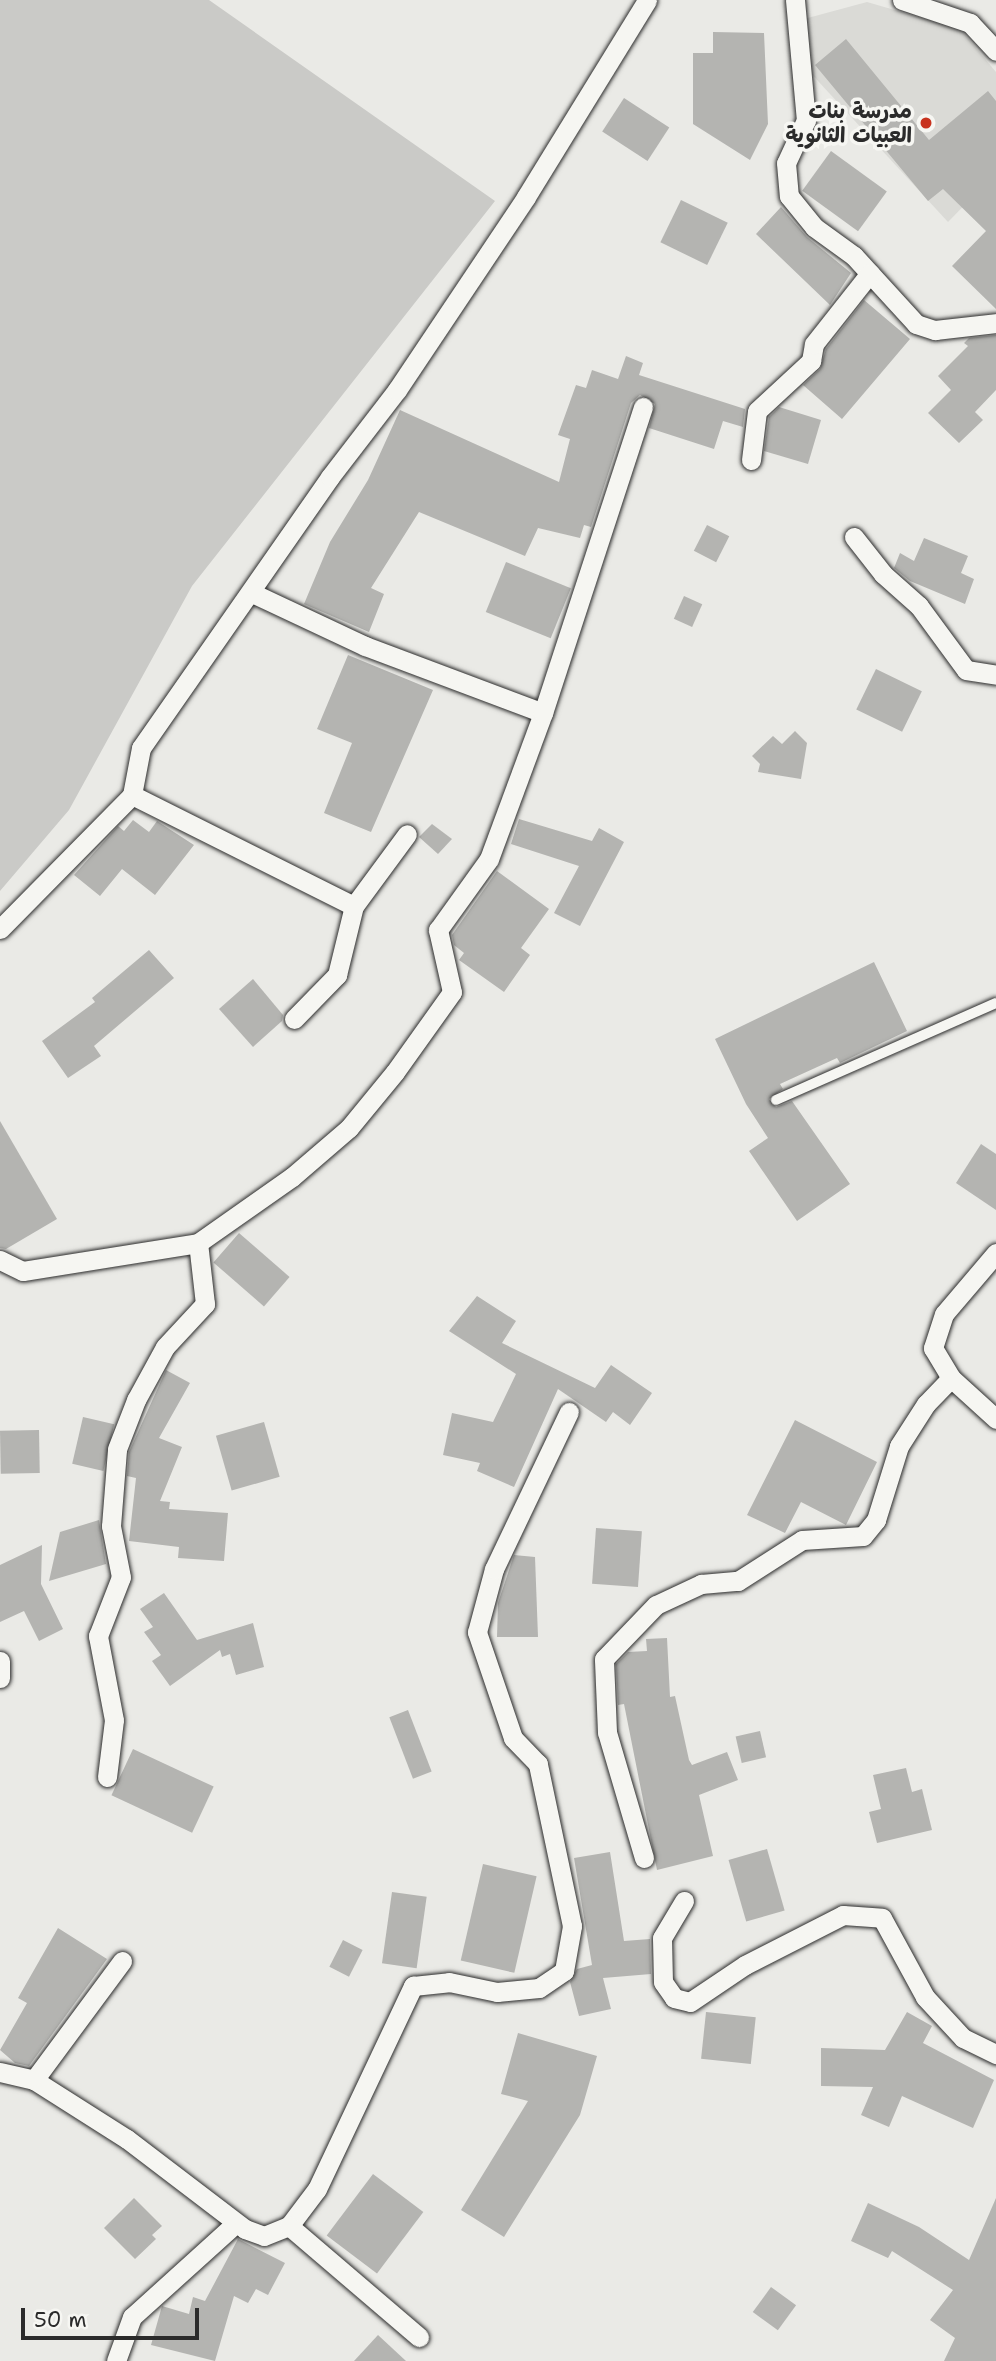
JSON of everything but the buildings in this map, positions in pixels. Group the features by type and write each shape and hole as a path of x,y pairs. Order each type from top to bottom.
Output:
{"street":[{"path":"0,929 132,794 141,748 476,273 647,0"},
{"path":"795,0 806,120 786,163 789,196 814,227 870,273 916,324 935,330 996,323"},
{"path":"902,0 970,23 996,51"},
{"path":"751,460 757,411 811,361 814,344 870,273"},
{"path":"0,1260 23,1271 198,1242 292,1177 349,1128 452,992 438,930 489,859 543,713 643,407"},
{"path":"854,537 883,574 919,606 967,670 996,675"},
{"path":"252,593 365,646 543,713"},
{"path":"132,794 354,906"},
{"path":"294,1019 337,975 354,906 407,834"},
{"path":"107,1777 114,1720 98,1636 121,1577 111,1527 117,1450 136,1400 165,1347 205,1304 198,1242"},
{"path":"996,1253 944,1314 933,1348 951,1378 996,1419"},
{"path":"643,1858 607,1732 604,1659 656,1605 701,1584 738,1581 802,1539 863,1536 876,1520 900,1446 926,1405 951,1378"},
{"path":"0,2072 34,2080 127,2139 236,2224 264,2236 289,2226 317,2189 413,1986 449,1982 497,1992 539,1987 564,1971 572,1926 538,1764 513,1738 477,1632 494,1569 569,1412"},
{"path":"0,1661 0,1678"},
{"path":"684,1901 662,1938 663,1982 674,1998 690,2002 745,1965 843,1915 882,1917 925,1997 962,2038 996,2054"},
{"path":"34,2080 122,1961"},
{"path":"116,2361 132,2316 236,2224"},
{"path":"289,2226 419,2337"}],"lane":[{"path":"776,1100 996,1003"}],"shaded area":[{"path":"0,0 209,0 495,201 192,586 69,810 0,891"},
{"name":"مدرسة بنات العبيات الثانوية","path":"867,2 960,29 996,72 996,173 948,222 806,68 804,19"}],"place":[{"name":"مدرسة بنات العبيات الثانوية","path":"926,123"}]}
